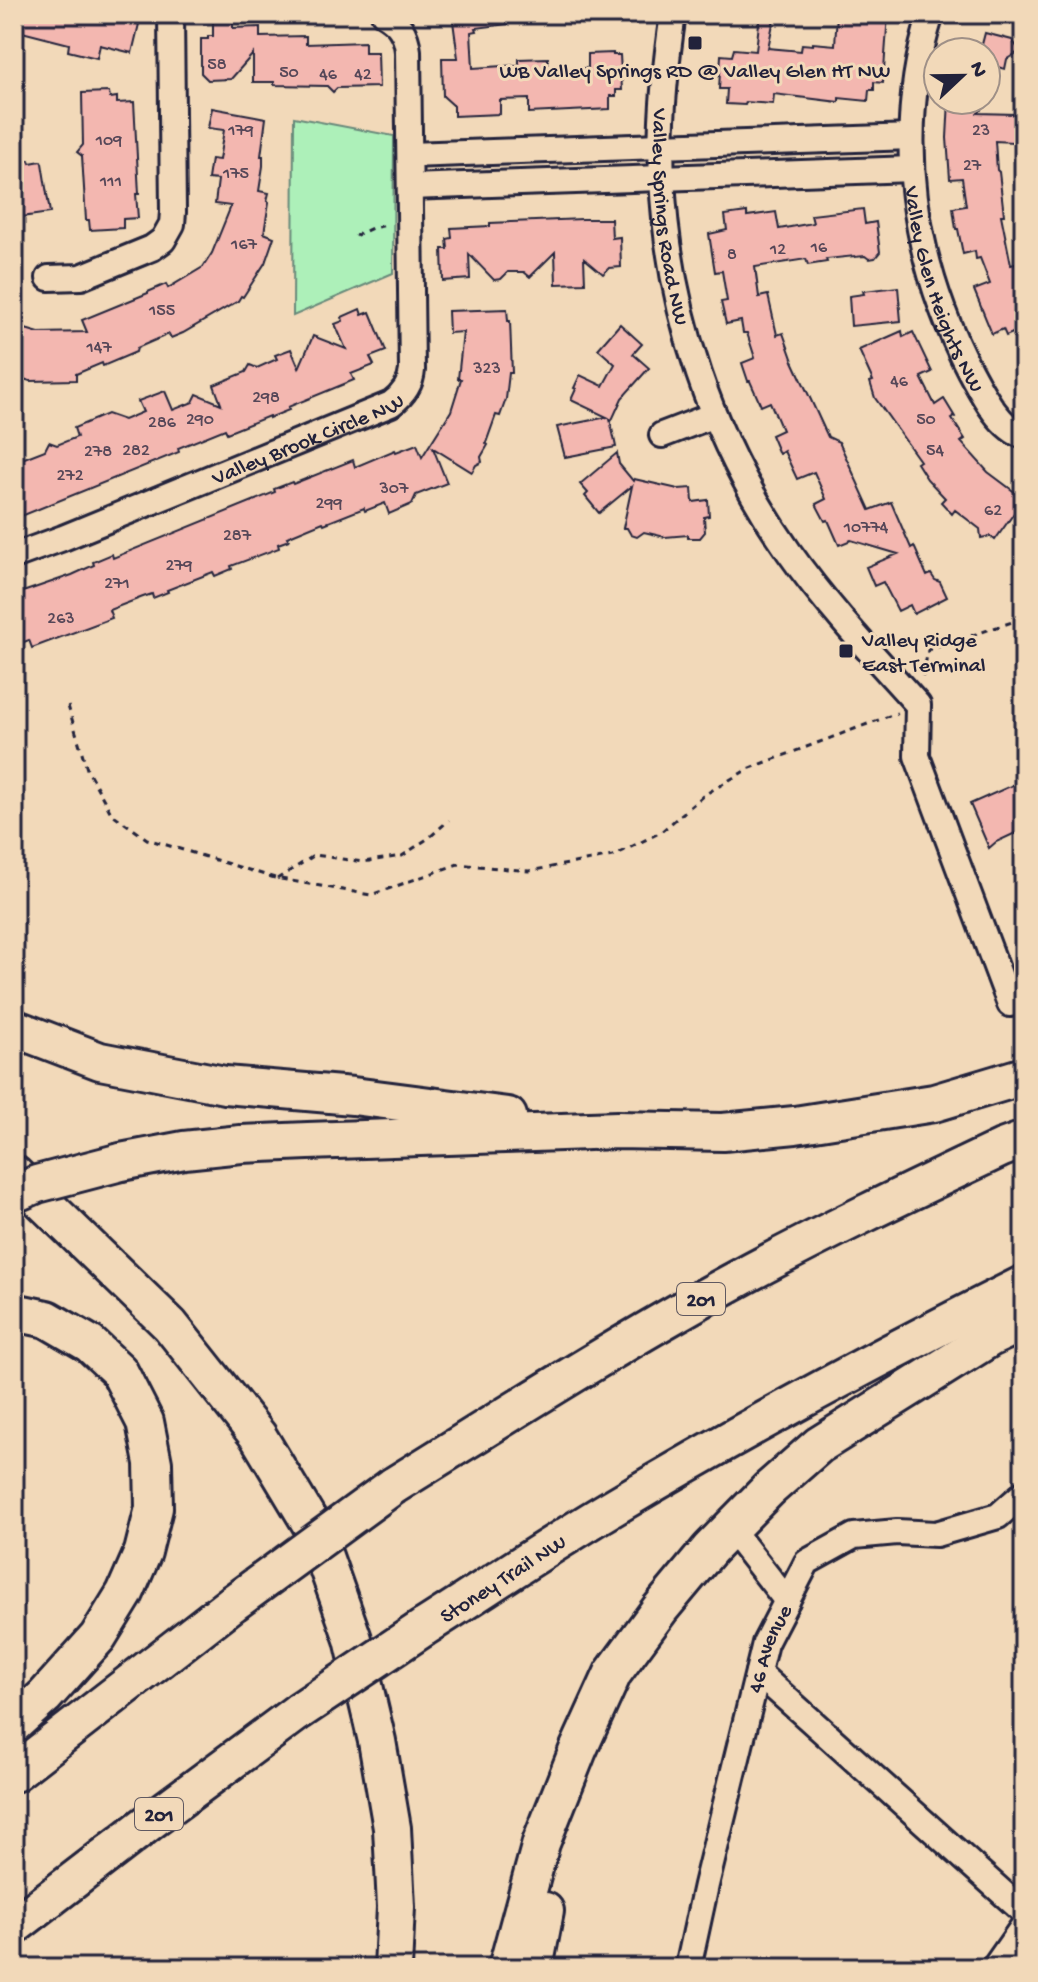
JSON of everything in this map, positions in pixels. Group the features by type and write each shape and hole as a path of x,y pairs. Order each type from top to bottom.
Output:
{"highway":[{"path":"14,1028 100,1061 225,1085 353,1096 617,1130"},
{"path":"14,1194 37,1184 121,1162 184,1150 241,1144 617,1130 723,1132 795,1125 934,1103 1024,1076"},
{"name":"201","path":"14,1773 233,1603 393,1486 602,1357 726,1285 873,1209 1024,1140"},
{"path":"14,1174 170,1325 258,1436 315,1531 353,1639 377,1741 392,1828 396,1907 393,1968"},
{"name":"Stoney Trail NW","path":"18,1923 299,1711 423,1628 611,1509 764,1420 1024,1284"},
{"path":"14,1312 47,1319 90,1344 119,1371 145,1422 153,1463 154,1508 143,1552 125,1593 98,1637 45,1696 14,1724"},
{"path":"507,1968 541,1843 578,1750 613,1673 660,1609 730,1528 819,1445 990,1338 1024,1322"},
{"path":"534,1968 578,1750"}],"street":[{"path":"49,278 81,277 152,248 163,240 172,224 171,14"},
{"name":"Valley Brook Circle NW","path":"14,556 391,404 404,393 412,379 407,41 398,23 384,14"},
{"name":"Valley Springs Road NW","path":"673,14 661,146 670,262 681,316 714,415 747,485 787,550 852,631 918,705"},
{"name":"Valley Glen Heights NW","path":"931,14 924,36 912,110 911,137 917,216 926,260 949,330 976,383 1007,426 1024,436"},
{"path":"410,155 911,137"},
{"name":"Valley Glen Heights NW","path":"662,177 912,169"},
{"path":"410,187 662,177"},
{"path":"662,435 714,415"},
{"path":"918,705 917,756 1010,1004 1023,1003"},
{"name":"46 Avenue","path":"688,1968 765,1643 807,1562 854,1536 897,1532 936,1534 998,1516 1024,1493"},
{"path":"730,1528 787,1601"},
{"path":"758,1673 1024,1912"},
{"path":"994,1968 1024,1925"}],"path":[{"path":"355,236 372,228 395,225"},
{"path":"68,706 87,769 111,813 147,839 277,879 371,895 458,864 529,871 613,856 661,832 704,795 748,769 918,705 928,650 1024,618"},
{"path":"277,879 315,855 363,862 402,856 449,820"}],"green space":[{"path":"294,117 394,136 393,273 293,316"}],"building":[{"path":"14,14 131,14 129,21 139,24 132,53 100,45 97,58 68,51 69,44 14,30"},
{"path":"452,14 507,14 508,24 476,28 477,31 471,32 473,68 519,65 519,59 548,58 548,69 588,68 588,54 613,53 620,55 622,90 616,90 616,96 610,96 610,109 529,113 529,99 500,100 500,114 454,116 454,106 443,96 442,58 458,58"},
{"path":"760,14 775,14 768,48 801,51 802,44 835,45 837,14 888,14 883,83 874,82 874,90 869,90 868,101 839,98 839,102 774,94 773,104 726,104 727,89 719,89 721,55 732,56 734,49 756,51"},
{"path":"213,22 233,22 233,28 260,27 260,37 306,36 306,44 365,42 365,52 378,52 379,87 337,88 333,92 327,86 253,82 253,54 231,79 208,80 201,73 201,39 213,36"},
{"path":"1002,37 1012,40 1020,51 1007,59 1005,69 1002,68"},
{"path":"109,92 110,98 117,97 117,103 134,102 138,218 123,219 123,228 90,230 89,220 86,220 82,156 77,152 83,145 82,93"},
{"path":"212,108 266,118 259,191 269,193 264,233 274,237 265,263 243,297 183,333 171,338 169,334 137,348 136,352 76,374 76,380 30,381 14,376 14,341 18,341 22,328 39,333 87,332 82,320 166,284 168,288 203,267 231,206 215,204 218,180 208,179 211,159 219,160 224,130 208,128"},
{"path":"1015,114 1013,142 995,141 1004,215 1001,215 1011,265 1015,264 1024,284 1024,328 1006,336 1003,329 992,334 974,290 990,284 980,258 976,259 975,251 963,254 953,208 966,206 962,178 950,179 948,116"},
{"path":"29,160 30,163 42,163 50,213 14,218 14,162"},
{"path":"863,209 865,224 876,222 880,252 875,258 855,256 826,259 827,262 808,265 806,259 755,267 759,297 768,295 777,335 783,333 828,437 839,442 870,510 891,502 927,576 931,574 940,582 947,597 914,614 910,605 898,611 883,582 874,586 866,567 898,554 851,540 839,545 828,520 825,521 816,504 826,499 814,472 797,479 784,451 779,454 771,435 782,430 770,402 761,406 742,363 755,358 747,333 743,333 741,321 726,324 721,302 727,301 722,271 715,272 709,234 727,230 725,215 776,212 779,229 813,223 811,215"},
{"path":"611,219 612,238 620,237 621,267 609,268 603,274 584,258 585,283 556,284 555,252 530,277 524,272 508,272 501,279 494,280 469,254 470,279 443,281 442,249 448,249 447,239 452,238 451,228"},
{"path":"898,287 901,321 851,326 849,296"},
{"path":"360,309 362,315 370,312 386,351 370,357 374,365 351,374 354,380 269,418 227,433 225,429 178,448 179,452 14,519 14,462 45,450 49,442 57,445 77,437 74,428 107,414 124,420 143,412 138,401 165,391 173,410 193,402 197,394 221,404 214,385 246,372 250,365 257,368 277,359 275,355 291,349 299,368 313,336 346,349 335,324 343,321 342,317"},
{"path":"507,309 512,373 509,373 506,399 500,416 496,415 482,462 472,472 433,448 447,483 416,495 412,504 389,514 385,503 323,522 287,537 289,540 278,544 279,548 231,566 232,569 215,576 213,572 153,598 152,594 109,610 112,618 32,648 29,640 21,643 14,627 14,595 72,575 112,554 113,558 275,492 274,489 353,460 355,467 417,444 422,457 451,411 461,379 458,379 463,332 449,333 448,311"},
{"path":"620,324 642,344 633,354 649,368 622,398 610,419 616,447 565,457 557,427 607,417 571,400 580,375 603,386 615,364 598,349"},
{"path":"902,331 903,337 913,332 932,372 921,377 935,405 944,399 965,439 961,442 988,472 1024,499 995,540 990,536 981,538 980,529 955,510 952,514 941,502 945,498 927,479 917,463 920,461 875,398 870,382 873,381 859,350"},
{"path":"617,453 619,464 633,481 678,489 692,488 693,502 708,500 709,516 704,517 705,532 700,538 688,538 688,535 665,537 644,532 637,537 631,535 627,528 623,528 632,486 599,513 580,484"},
{"path":"1024,780 1024,829 989,848 970,804"}],"place":[{"name":"WB Valley Springs RD @ Valley Glen HT NW","path":"695,43"},
{"name":"Valley Ridge East Terminal","path":"846,651"}]}
